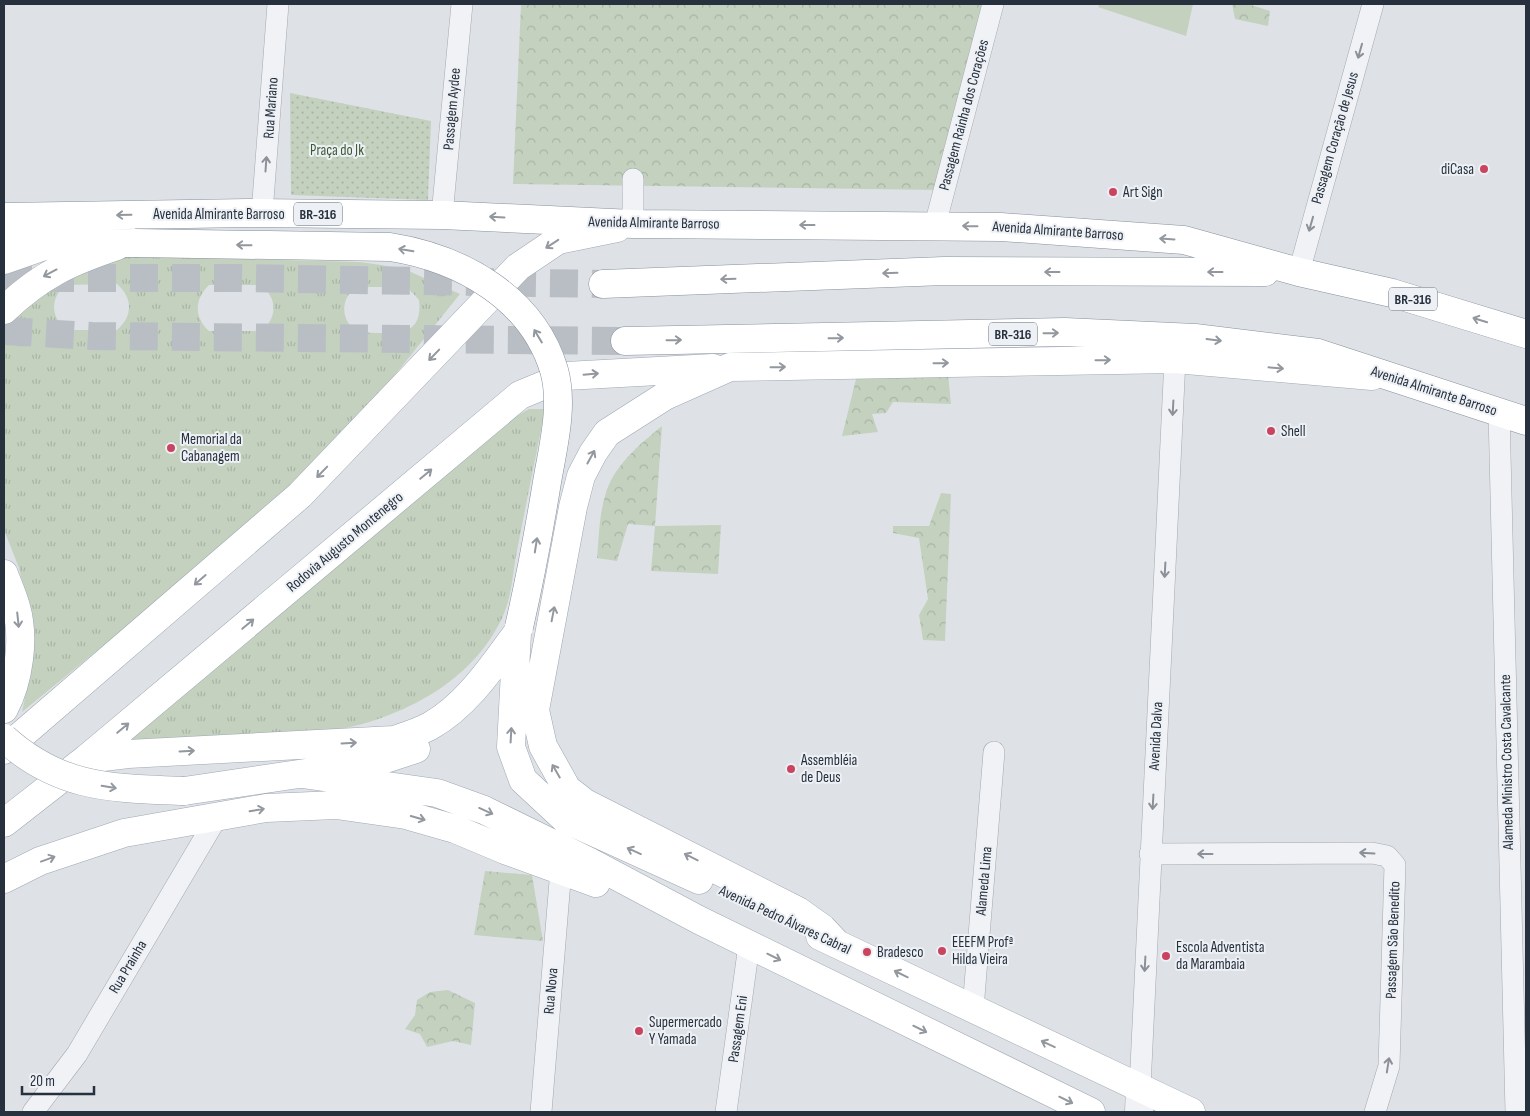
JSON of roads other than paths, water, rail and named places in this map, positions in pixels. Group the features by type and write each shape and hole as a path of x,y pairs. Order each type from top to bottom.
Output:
{"main road":[{"name":"Avenida Almirante Barroso","path":"4,217 262,213 442,215 633,224 1001,227 1184,240 1299,272 1392,293 1526,334"},
{"path":"4,750 300,495 518,267 558,240 633,224"},
{"path":"4,240 50,244 132,243 390,247 422,252 463,268 489,284 512,302 538,334 547,352 554,371 557,396 557,422 531,575 518,630 493,688 466,720 446,735 420,748 373,763 184,791 117,788 85,783 48,770 20,752 4,738"},
{"path":"4,310 41,278 75,260 132,243"},
{"path":"4,260 50,244"},
{"name":"Avenida Almirante Barroso","path":"603,284 944,272 1299,272"},
{"name":"Avenida Almirante Barroso","path":"625,341 1065,332 1195,338 1318,353 1526,421"},
{"name":"Rodovia Augusto Montenegro","path":"4,823 86,759 520,396 566,376 730,368 1175,359 1395,378"},
{"path":"730,368 665,396 635,414 607,433 592,453 581,476 573,507 535,710 542,746 567,789 585,803 798,911 822,928 837,944"},
{"path":"4,574 16,608 20,637 17,665 9,700 4,709"},
{"path":"86,759 128,754 394,740 430,726 454,709 486,675 518,630"},
{"name":"Avenida Pedro Álvares Cabral","path":"518,630 511,747 523,780 565,819 837,944 973,1009 1140,1099 1191,1112"},
{"path":"302,774 437,793 484,810 590,862 749,945 1091,1112"},
{"path":"4,879 40,862 124,834 266,808 336,805 406,815 455,829 699,920"}],"street":[{"name":"Rua Mariano","path":"262,213 278,4"},
{"name":"Passagem Aydee","path":"442,215 462,4"},
{"name":"Passagem Rainha dos Corações","path":"935,225 993,4"},
{"name":"Passagem Coração de Jesus","path":"1299,272 1373,4"},
{"path":"633,179 633,224"},
{"name":"Avenida Dalva","path":"1140,1099 1150,854 1175,359"},
{"name":"Alameda Ministro Costa Cavalcante","path":"1499,412 1516,1112"},
{"name":"Alameda Lima","path":"973,1009 994,752"},
{"name":"Rua Prainha","path":"33,1112 76,1054 217,817"},
{"name":"Passagem São Benedito","path":"1150,854 1372,853 1387,856 1395,865 1389,1066 1375,1112"},
{"name":"Rua Nova","path":"541,1112 560,869"},
{"name":"Passagem Eni","path":"726,1112 749,945"}],"tunnel":[{"path":"4,278 235,278 603,284"},
{"path":"4,331 92,336 625,341"}],"place":[{"name":"diCasa","path":"1484,169"},
{"name":"Art Sign","path":"1113,192"},
{"name":"Shell","path":"1271,431"},
{"name":"Memorial da Cabanagem","path":"171,448"},
{"name":"Assembléia de Deus","path":"791,769"},
{"name":"EEEFM Profª Hilda Vieira","path":"942,951"},
{"name":"Bradesco","path":"867,952"},
{"name":"Escola Adventista da Marambaia","path":"1166,956"},
{"name":"Supermercado Y Yamada","path":"639,1031"}],"park label":[{"name":"Praça do Jk","path":"337,150"}]}
